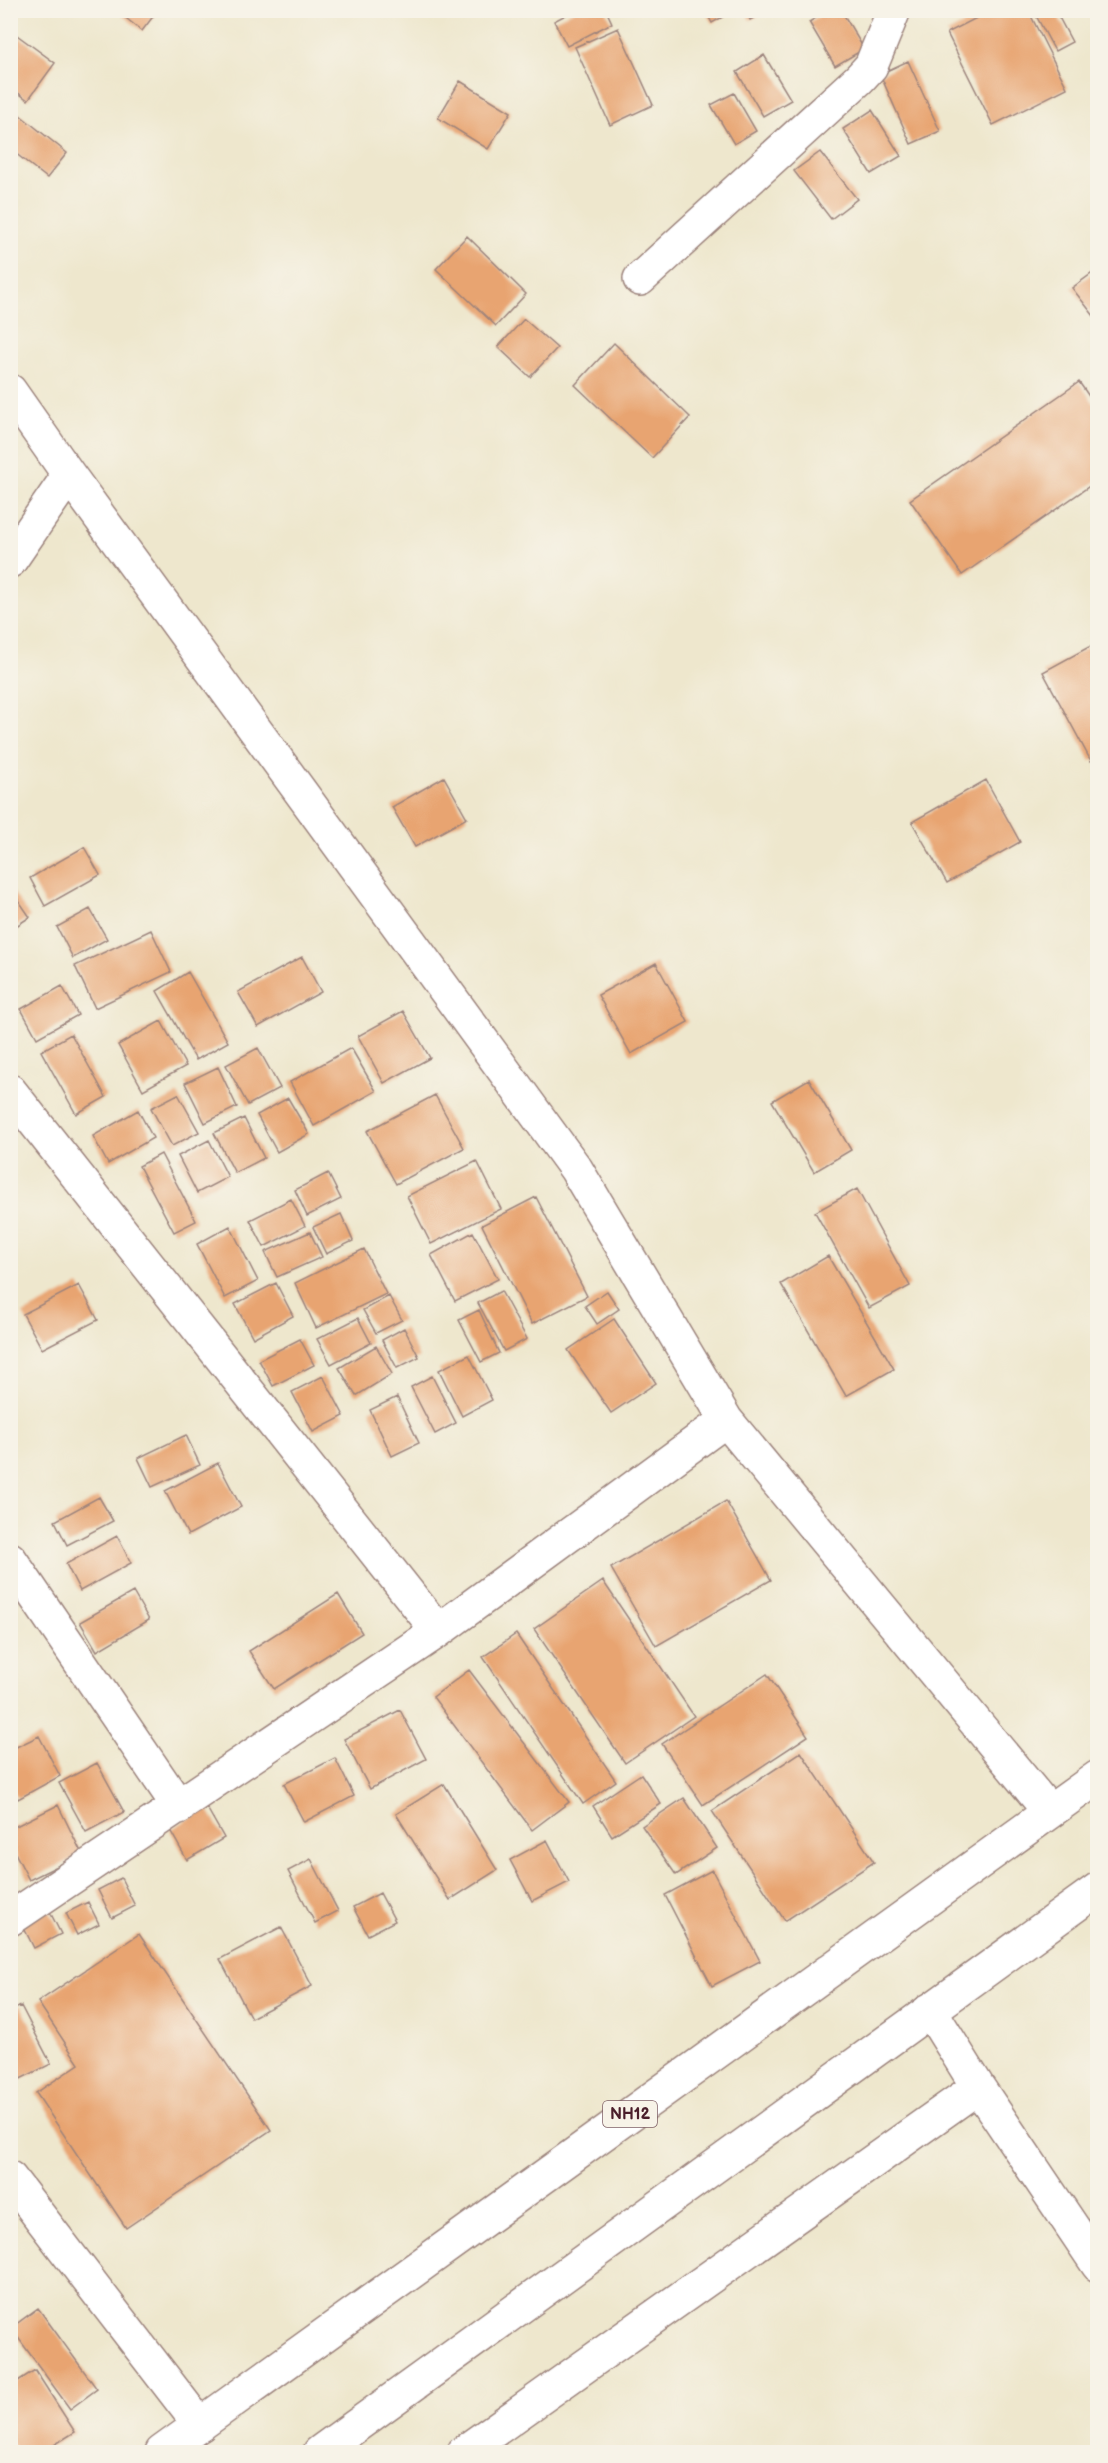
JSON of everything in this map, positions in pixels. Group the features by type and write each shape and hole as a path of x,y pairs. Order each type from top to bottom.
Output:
{"main road":[{"path":"640,279 859,79 871,66 894,10"},
{"path":"10,391 576,1169 726,1420 1049,1811"},
{"path":"10,561 69,475"},
{"path":"10,1091 438,1631"},
{"path":"10,1919 438,1631 726,1420"},
{"path":"10,1558 179,1807"},
{"name":"NH12","path":"162,2452 1098,1777"},
{"path":"320,2452 1098,1889"},
{"path":"930,2010 978,2087 1098,2265"},
{"path":"464,2452 978,2087"},
{"path":"10,2178 200,2425"}],"building":[{"path":"116,10 158,10 142,31"},
{"path":"575,10 606,10 612,23 567,46 554,21"},
{"path":"705,10 735,10 712,23"},
{"path":"746,10 769,10 750,20"},
{"path":"829,10 841,10 864,49 835,66 809,22"},
{"path":"992,10 1028,10 1067,88 993,125 947,33"},
{"path":"1033,10 1055,10 1072,42 1055,51"},
{"path":"618,28 653,105 610,125 575,47"},
{"path":"10,30 55,63 28,100 10,87"},
{"path":"764,55 791,100 763,116 737,72"},
{"path":"908,61 940,131 911,144 880,74"},
{"path":"460,81 511,112 488,149 438,118"},
{"path":"734,93 756,131 734,144 711,105"},
{"path":"10,107 67,153 47,178 10,149"},
{"path":"872,110 901,156 871,174 843,129"},
{"path":"820,152 857,199 831,219 794,171"},
{"path":"467,236 526,294 496,326 436,269"},
{"path":"1098,269 1098,321 1072,288"},
{"path":"524,319 557,348 530,377 498,347"},
{"path":"614,343 690,417 652,458 575,385"},
{"path":"1079,382 1098,409 1098,480 962,575 910,500"},
{"path":"1098,642 1098,758 1091,761 1043,672"},
{"path":"444,777 467,818 415,847 392,807"},
{"path":"986,780 1020,842 947,883 912,822"},
{"path":"84,847 100,875 45,906 30,878"},
{"path":"10,888 30,917 10,930"},
{"path":"90,909 107,939 73,958 57,927"},
{"path":"151,930 171,972 95,1008 75,966"},
{"path":"302,957 321,992 258,1027 238,992"},
{"path":"656,963 688,1022 631,1054 598,995"},
{"path":"188,972 228,1042 196,1060 157,991"},
{"path":"62,986 78,1015 37,1038 21,1009"},
{"path":"403,1011 430,1058 384,1083 358,1036"},
{"path":"161,1021 186,1066 143,1090 118,1045"},
{"path":"71,1034 106,1097 76,1114 41,1051"},
{"path":"258,1048 280,1088 248,1105 226,1065"},
{"path":"351,1048 376,1091 314,1126 290,1082"},
{"path":"218,1067 237,1107 205,1123 185,1083"},
{"path":"809,1079 851,1150 814,1172 772,1101"},
{"path":"178,1094 199,1132 172,1146 151,1108"},
{"path":"435,1095 464,1148 396,1184 367,1131"},
{"path":"288,1098 309,1134 277,1152 257,1115"},
{"path":"138,1110 153,1138 108,1164 93,1136"},
{"path":"244,1118 264,1158 235,1173 214,1133"},
{"path":"209,1140 228,1177 197,1193 178,1156"},
{"path":"161,1154 196,1221 174,1232 139,1166"},
{"path":"477,1161 501,1209 431,1244 407,1196"},
{"path":"328,1173 341,1199 307,1216 295,1190"},
{"path":"857,1189 910,1286 869,1308 815,1212"},
{"path":"536,1197 587,1296 532,1324 482,1225"},
{"path":"291,1199 305,1226 264,1247 250,1220"},
{"path":"341,1214 353,1241 326,1254 313,1227"},
{"path":"230,1226 258,1281 225,1298 197,1244"},
{"path":"310,1232 322,1257 277,1277 265,1252"},
{"path":"473,1232 498,1279 455,1301 431,1255"},
{"path":"364,1249 386,1294 316,1328 295,1283"},
{"path":"828,1256 894,1369 846,1396 781,1284"},
{"path":"276,1283 293,1316 253,1338 235,1304"},
{"path":"79,1285 98,1320 42,1349 23,1314"},
{"path":"501,1291 527,1339 504,1351 478,1303"},
{"path":"607,1291 619,1309 597,1324 585,1306"},
{"path":"389,1296 402,1320 376,1333 363,1310"},
{"path":"479,1310 499,1353 481,1362 459,1320"},
{"path":"358,1318 371,1343 331,1364 317,1339"},
{"path":"614,1319 656,1383 611,1413 568,1350"},
{"path":"404,1328 419,1357 397,1368 382,1340"},
{"path":"300,1339 314,1365 273,1386 259,1360"},
{"path":"376,1346 392,1374 356,1396 339,1368"},
{"path":"469,1355 492,1400 462,1416 439,1370"},
{"path":"323,1376 344,1416 313,1432 292,1392"},
{"path":"432,1376 456,1423 435,1434 411,1387"},
{"path":"397,1397 419,1443 392,1456 370,1410"},
{"path":"186,1435 200,1465 152,1487 138,1458"},
{"path":"218,1463 241,1507 188,1535 165,1491"},
{"path":"99,1497 113,1521 67,1545 55,1521"},
{"path":"726,1501 771,1580 656,1646 611,1568"},
{"path":"117,1536 131,1563 80,1591 66,1564"},
{"path":"603,1581 694,1716 625,1763 534,1629"},
{"path":"133,1592 149,1620 97,1651 80,1622"},
{"path":"338,1594 362,1633 274,1689 249,1651"},
{"path":"516,1634 616,1781 583,1804 483,1657"},
{"path":"469,1670 569,1802 532,1830 433,1697"},
{"path":"767,1674 808,1736 703,1805 662,1744"},
{"path":"400,1710 426,1759 370,1789 344,1739"},
{"path":"39,1736 60,1776 18,1799 10,1785 10,1750"},
{"path":"801,1752 874,1862 785,1921 712,1811"},
{"path":"335,1758 354,1796 304,1822 284,1784"},
{"path":"97,1763 124,1812 86,1832 59,1783"},
{"path":"641,1774 661,1804 612,1836 593,1806"},
{"path":"444,1784 497,1870 450,1900 396,1814"},
{"path":"684,1798 717,1848 676,1875 642,1826"},
{"path":"58,1805 82,1854 29,1880 10,1843 10,1829"},
{"path":"207,1808 224,1838 187,1860 170,1830"},
{"path":"547,1840 569,1882 532,1901 510,1860"},
{"path":"311,1859 338,1911 315,1923 288,1871"},
{"path":"712,1870 760,1961 712,1986 665,1895"},
{"path":"121,1878 135,1906 112,1918 98,1890"},
{"path":"380,1893 395,1921 368,1935 353,1907"},
{"path":"88,1902 99,1924 77,1935 66,1913"},
{"path":"49,1910 61,1934 34,1948 22,1924"},
{"path":"281,1927 312,1986 251,2018 220,1959"},
{"path":"139,1934 271,2130 126,2228 36,2093 79,2064 38,2002"},
{"path":"21,2006 51,2064 10,2084 10,2011"},
{"path":"38,2308 97,2389 70,2409 11,2328"},
{"path":"35,2370 75,2432 43,2452 18,2452 10,2442 10,2386"}]}
